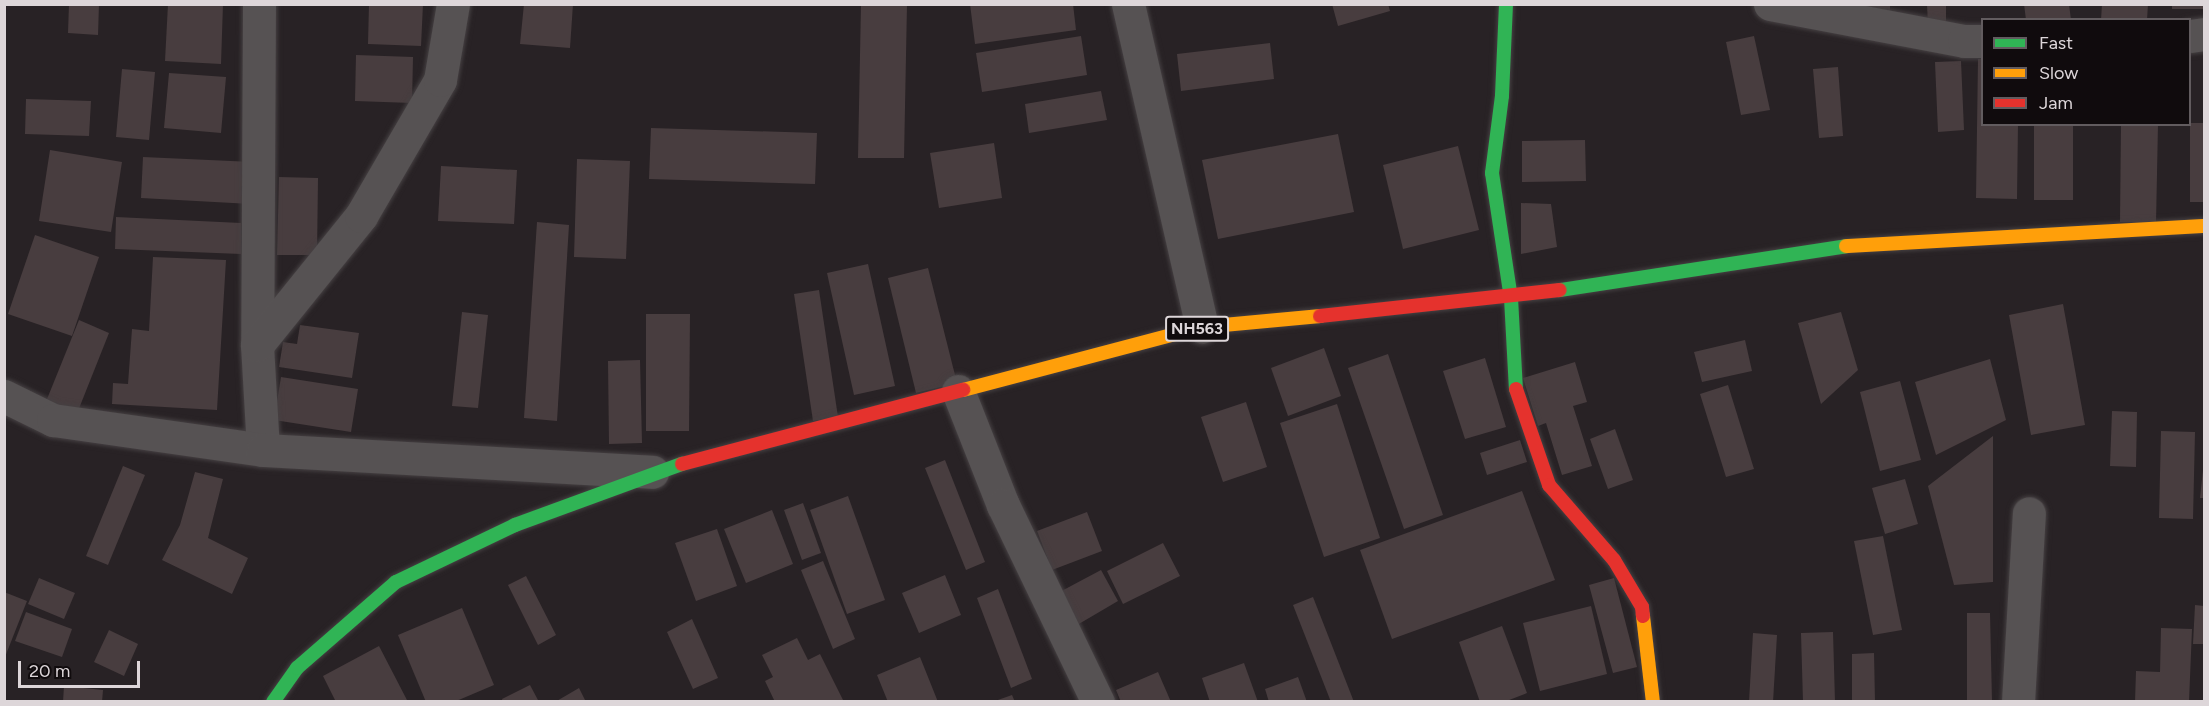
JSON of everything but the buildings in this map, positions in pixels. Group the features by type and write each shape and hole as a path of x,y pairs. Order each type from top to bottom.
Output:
{"main road":[{"path":"1506,4 1502,96 1492,173 1511,298 1516,397 1549,485 1614,560 1642,607 1653,702"},
{"name":"NH563","path":"273,702 297,668 396,582 515,525 652,472 1202,327 1511,298 1843,246 2205,226"}],"street":[{"path":"259,4 257,345 263,450"},
{"path":"257,345 361,216 440,80 453,4"},
{"path":"1128,4 1202,327"},
{"path":"1770,4 1964,41 1981,41"},
{"path":"958,391 1003,505 1098,702"},
{"path":"4,396 53,420 263,450 652,472"},
{"path":"2018,702 2029,513"}],"traffic: fast":[{"path":"1506,4 1502,96 1492,173 1511,298 1516,389"},
{"path":"1560,290 1846,246"},
{"path":"273,702 297,668 396,582 515,525 682,464"}],"traffic: slow":[{"path":"1846,246 2204,226"},
{"path":"963,390 1202,327 1320,316"},
{"path":"1643,616 1653,702"}],"traffic: jam":[{"path":"1320,316 1560,290"},
{"path":"1516,389 1549,485 1614,560 1642,607 1643,616"},
{"path":"682,464 963,390"}]}
